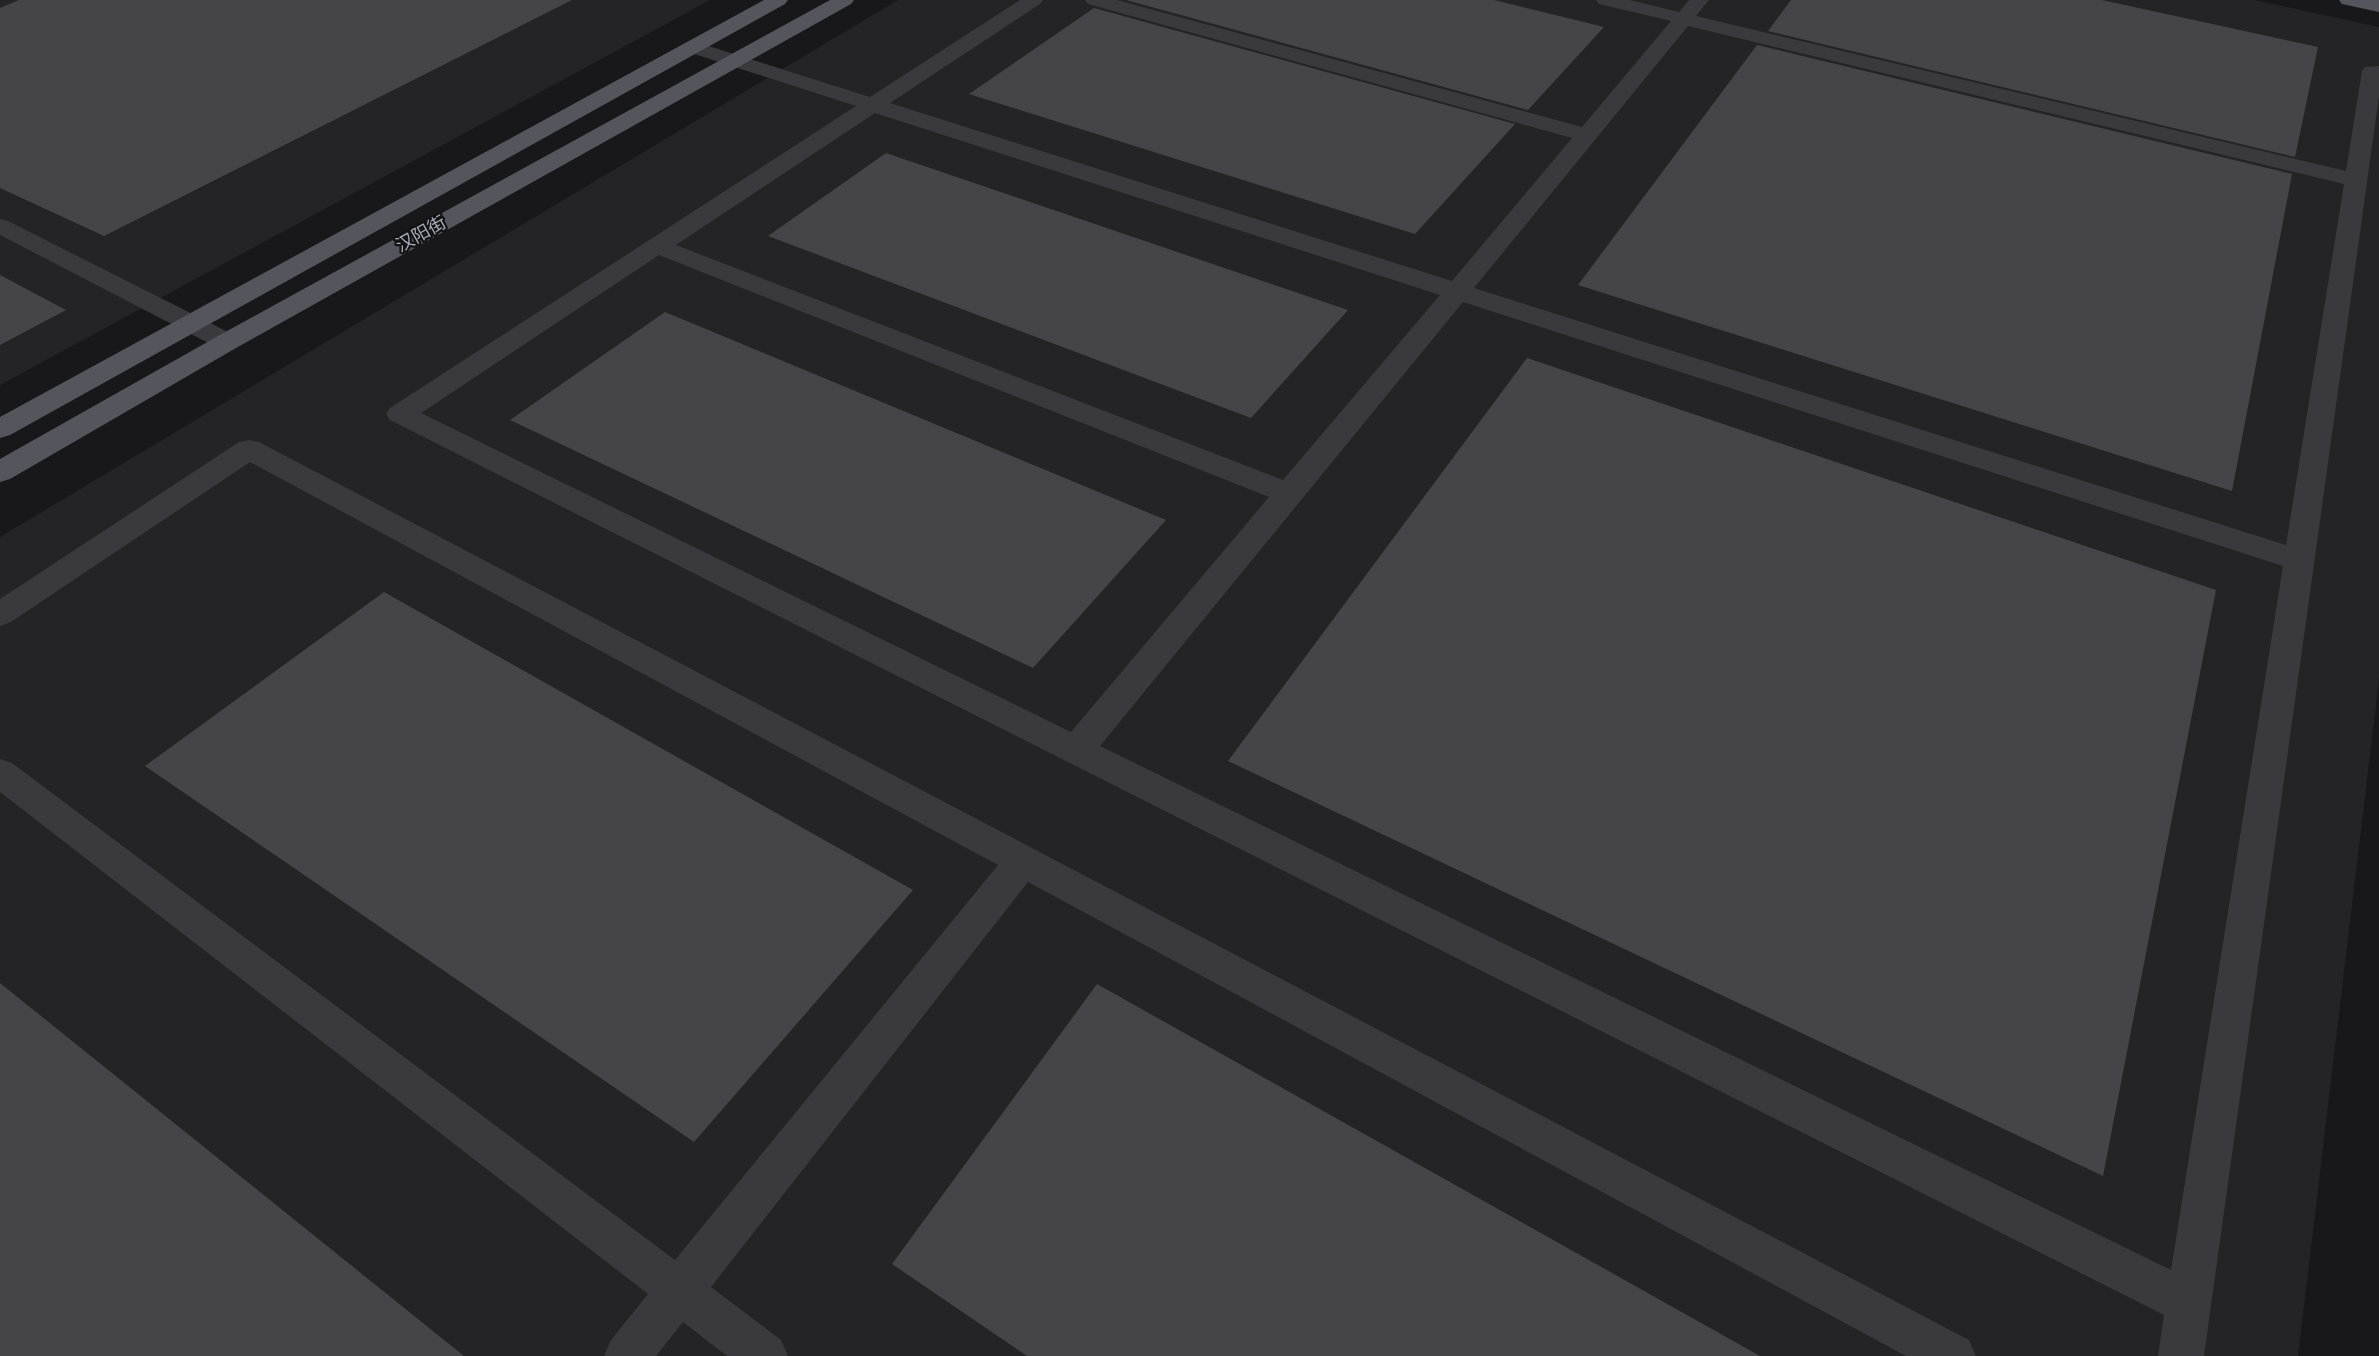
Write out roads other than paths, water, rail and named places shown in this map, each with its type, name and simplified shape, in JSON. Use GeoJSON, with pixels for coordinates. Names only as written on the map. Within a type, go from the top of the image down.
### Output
{"type":"FeatureCollection","features":[{"type":"Feature","properties":{"kind":"main road","name":"汉阳街"},"geometry":{"type":"LineString","coordinates":[[0,429],[778,0]]}},
{"type":"Feature","properties":{"kind":"main road","name":"汉阳街"},"geometry":{"type":"LineString","coordinates":[[0,472],[227,342],[844,0]]}},
{"type":"Feature","properties":{"kind":"main road"},"geometry":{"type":"LineString","coordinates":[[2349,0],[2379,6]]}},
{"type":"Feature","properties":{"kind":"lane"},"geometry":{"type":"LineString","coordinates":[[1033,0],[400,414],[2189,1303]]}},
{"type":"Feature","properties":{"kind":"lane"},"geometry":{"type":"LineString","coordinates":[[1095,0],[1587,135]]}},
{"type":"Feature","properties":{"kind":"lane"},"geometry":{"type":"LineString","coordinates":[[1606,0],[1691,9],[2355,180]]}},
{"type":"Feature","properties":{"kind":"lane"},"geometry":{"type":"LineString","coordinates":[[1076,750],[1691,9]]}},
{"type":"Feature","properties":{"kind":"lane"},"geometry":{"type":"LineString","coordinates":[[692,47],[2299,560]]}},
{"type":"Feature","properties":{"kind":"lane"},"geometry":{"type":"LineString","coordinates":[[2181,1356],[2372,71]]}},
{"type":"Feature","properties":{"kind":"lane"},"geometry":{"type":"LineString","coordinates":[[0,226],[227,342]]}},
{"type":"Feature","properties":{"kind":"lane"},"geometry":{"type":"LineString","coordinates":[[657,246],[1290,494]]}},
{"type":"Feature","properties":{"kind":"lane"},"geometry":{"type":"LineString","coordinates":[[0,614],[249,449],[1953,1356]]}},
{"type":"Feature","properties":{"kind":"lane"},"geometry":{"type":"LineString","coordinates":[[0,773],[765,1356]]}},
{"type":"Feature","properties":{"kind":"lane"},"geometry":{"type":"LineString","coordinates":[[627,1356],[1023,861]]}}]}
